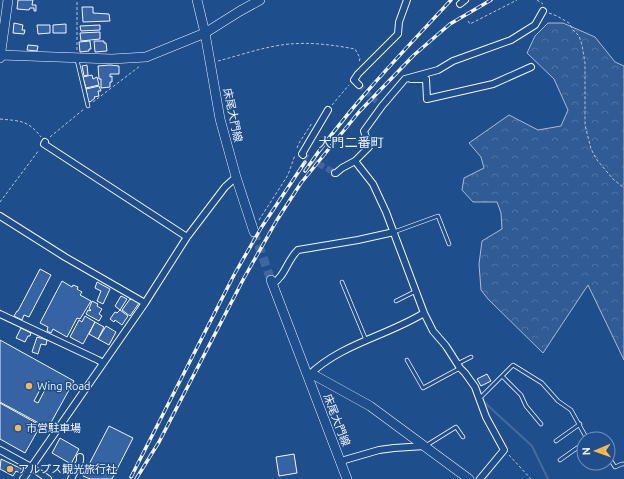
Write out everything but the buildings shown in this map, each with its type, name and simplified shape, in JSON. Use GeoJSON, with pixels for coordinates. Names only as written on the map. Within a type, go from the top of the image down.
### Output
{"type":"FeatureCollection","features":[{"type":"Feature","properties":{"kind":"main road"},"geometry":{"type":"LineString","coordinates":[[0,58],[8,0]]}},
{"type":"Feature","properties":{"kind":"main road","name":"床尾大門線"},"geometry":{"type":"LineString","coordinates":[[197,0],[211,63],[220,118],[236,177],[253,229]]}},
{"type":"Feature","properties":{"kind":"main road"},"geometry":{"type":"LineString","coordinates":[[0,55],[112,59],[146,57],[205,33],[260,0]]}},
{"type":"Feature","properties":{"kind":"main road","name":"床尾大門線"},"geometry":{"type":"LineString","coordinates":[[272,282],[347,479]]}},
{"type":"Feature","properties":{"kind":"main road"},"geometry":{"type":"LineString","coordinates":[[308,376],[314,375],[363,402],[426,446],[469,479]]}},
{"type":"Feature","properties":{"kind":"street"},"geometry":{"type":"LineString","coordinates":[[359,85],[354,80],[358,74],[398,34],[407,0]]}},
{"type":"Feature","properties":{"kind":"street"},"geometry":{"type":"LineString","coordinates":[[334,173],[355,161],[369,147],[364,131],[380,105],[405,79],[438,70],[453,61],[511,40],[535,25],[543,11]]}},
{"type":"Feature","properties":{"kind":"street"},"geometry":{"type":"LineString","coordinates":[[405,79],[426,79],[428,100],[493,84],[531,67]]}},
{"type":"Feature","properties":{"kind":"street"},"geometry":{"type":"LineString","coordinates":[[303,155],[302,154],[328,110]]}},
{"type":"Feature","properties":{"kind":"street"},"geometry":{"type":"LineString","coordinates":[[45,143],[187,237]]}},
{"type":"Feature","properties":{"kind":"street"},"geometry":{"type":"LineString","coordinates":[[355,161],[373,184],[386,212],[424,312],[433,331],[446,346],[458,366],[475,387],[478,399],[486,417],[504,450],[480,479]]}},
{"type":"Feature","properties":{"kind":"street"},"geometry":{"type":"LineString","coordinates":[[24,479],[145,303],[187,237],[225,187],[236,177]]}},
{"type":"Feature","properties":{"kind":"street"},"geometry":{"type":"LineString","coordinates":[[0,216],[65,257],[145,303]]}},
{"type":"Feature","properties":{"kind":"street"},"geometry":{"type":"LineString","coordinates":[[272,282],[279,280],[293,255],[298,250],[350,242],[394,232]]}},
{"type":"Feature","properties":{"kind":"street"},"geometry":{"type":"LineString","coordinates":[[308,376],[318,365],[353,346],[414,319],[424,312]]}},
{"type":"Feature","properties":{"kind":"street"},"geometry":{"type":"LineString","coordinates":[[0,314],[103,363]]}},
{"type":"Feature","properties":{"kind":"street"},"geometry":{"type":"LineString","coordinates":[[340,461],[379,450],[426,446]]}},
{"type":"Feature","properties":{"kind":"street"},"geometry":{"type":"LineString","coordinates":[[0,450],[31,467],[48,479]]}},
{"type":"Feature","properties":{"kind":"street"},"geometry":{"type":"LineString","coordinates":[[71,479],[80,457]]}},
{"type":"Feature","properties":{"kind":"lane"},"geometry":{"type":"LineString","coordinates":[[76,58],[88,106]]}},
{"type":"Feature","properties":{"kind":"lane"},"geometry":{"type":"LineString","coordinates":[[394,232],[438,216],[449,244]]}},
{"type":"Feature","properties":{"kind":"lane"},"geometry":{"type":"LineString","coordinates":[[342,282],[366,340]]}},
{"type":"Feature","properties":{"kind":"lane"},"geometry":{"type":"LineString","coordinates":[[396,301],[416,291]]}},
{"type":"Feature","properties":{"kind":"lane"},"geometry":{"type":"LineString","coordinates":[[407,360],[424,388],[471,357]]}},
{"type":"Feature","properties":{"kind":"lane"},"geometry":{"type":"LineString","coordinates":[[478,399],[513,365],[542,383],[558,401],[571,410],[584,431]]}},
{"type":"Feature","properties":{"kind":"lane"},"geometry":{"type":"LineString","coordinates":[[502,376],[521,395],[526,406],[542,424]]}},
{"type":"Feature","properties":{"kind":"lane"},"geometry":{"type":"LineString","coordinates":[[556,441],[580,424]]}},
{"type":"Feature","properties":{"kind":"lane"},"geometry":{"type":"LineString","coordinates":[[426,446],[456,427],[463,437]]}},
{"type":"Feature","properties":{"kind":"lane"},"geometry":{"type":"LineString","coordinates":[[560,460],[576,449]]}},
{"type":"Feature","properties":{"kind":"path"},"geometry":{"type":"LineString","coordinates":[[76,58],[77,0]]}},
{"type":"Feature","properties":{"kind":"path"},"geometry":{"type":"LineString","coordinates":[[468,20],[470,24],[517,0]]}},
{"type":"Feature","properties":{"kind":"path"},"geometry":{"type":"LineString","coordinates":[[537,0],[543,4],[543,11],[557,16],[569,23],[579,36],[585,63],[585,125],[591,150],[597,160],[613,179],[624,188]]}},
{"type":"Feature","properties":{"kind":"path"},"geometry":{"type":"LineString","coordinates":[[211,63],[267,48],[290,44],[317,44],[355,49],[360,58],[358,74]]}},
{"type":"Feature","properties":{"kind":"path"},"geometry":{"type":"LineString","coordinates":[[0,202],[29,162],[54,134],[128,76],[142,64],[146,57]]}},
{"type":"Feature","properties":{"kind":"path"},"geometry":{"type":"LineString","coordinates":[[328,110],[354,80]]}},
{"type":"Feature","properties":{"kind":"path"},"geometry":{"type":"LineString","coordinates":[[0,118],[27,123],[35,130],[45,143]]}},
{"type":"Feature","properties":{"kind":"path"},"geometry":{"type":"LineString","coordinates":[[253,229],[288,175],[299,143],[311,124],[317,119]]}},
{"type":"Feature","properties":{"kind":"path"},"geometry":{"type":"LineString","coordinates":[[504,450],[531,479]]}},
{"type":"Feature","properties":{"kind":"green space"},"geometry":{"type":"Polygon","coordinates":[[[548,23],[563,23],[595,37],[615,62],[624,66],[624,360],[588,285],[543,353],[488,299],[481,290],[479,264],[482,241],[502,229],[501,213],[497,202],[473,202],[462,190],[464,178],[484,168],[481,157],[469,143],[509,115],[538,130],[561,126],[568,110],[554,79],[527,53],[535,36],[548,23]]]}},
{"type":"Feature","properties":{"kind":"waterway"},"geometry":{"type":"LineString","coordinates":[[483,401],[532,446],[548,479]]}},
{"type":"Feature","properties":{"kind":"tunnel"},"geometry":{"type":"LineString","coordinates":[[359,85],[379,104]]}},
{"type":"Feature","properties":{"kind":"tunnel"},"geometry":{"type":"LineString","coordinates":[[303,155],[335,173]]}},
{"type":"Feature","properties":{"kind":"tunnel"},"geometry":{"type":"LineString","coordinates":[[254,232],[271,280]]}},
{"type":"Feature","properties":{"kind":"railway"},"geometry":{"type":"LineString","coordinates":[[305,171],[356,104],[451,0]]}},
{"type":"Feature","properties":{"kind":"railway"},"geometry":{"type":"LineString","coordinates":[[136,479],[159,442],[244,278],[277,220],[301,183],[359,112],[414,55],[450,24],[491,0]]}},
{"type":"Feature","properties":{"kind":"railway"},"geometry":{"type":"LineString","coordinates":[[131,477],[234,275],[261,228],[305,162]]}},
{"type":"Feature","properties":{"kind":"place","name":"Wing Road"},"geometry":{"type":"Point","coordinates":[29,386]}},
{"type":"Feature","properties":{"kind":"place","name":"市営駐車場"},"geometry":{"type":"Point","coordinates":[18,428]}},
{"type":"Feature","properties":{"kind":"place","name":"アルプス観光旅行社"},"geometry":{"type":"Point","coordinates":[10,469]}},
{"type":"Feature","properties":{"kind":"district","name":"大門二番町"},"geometry":{"type":"Point","coordinates":[351,142]}}]}
